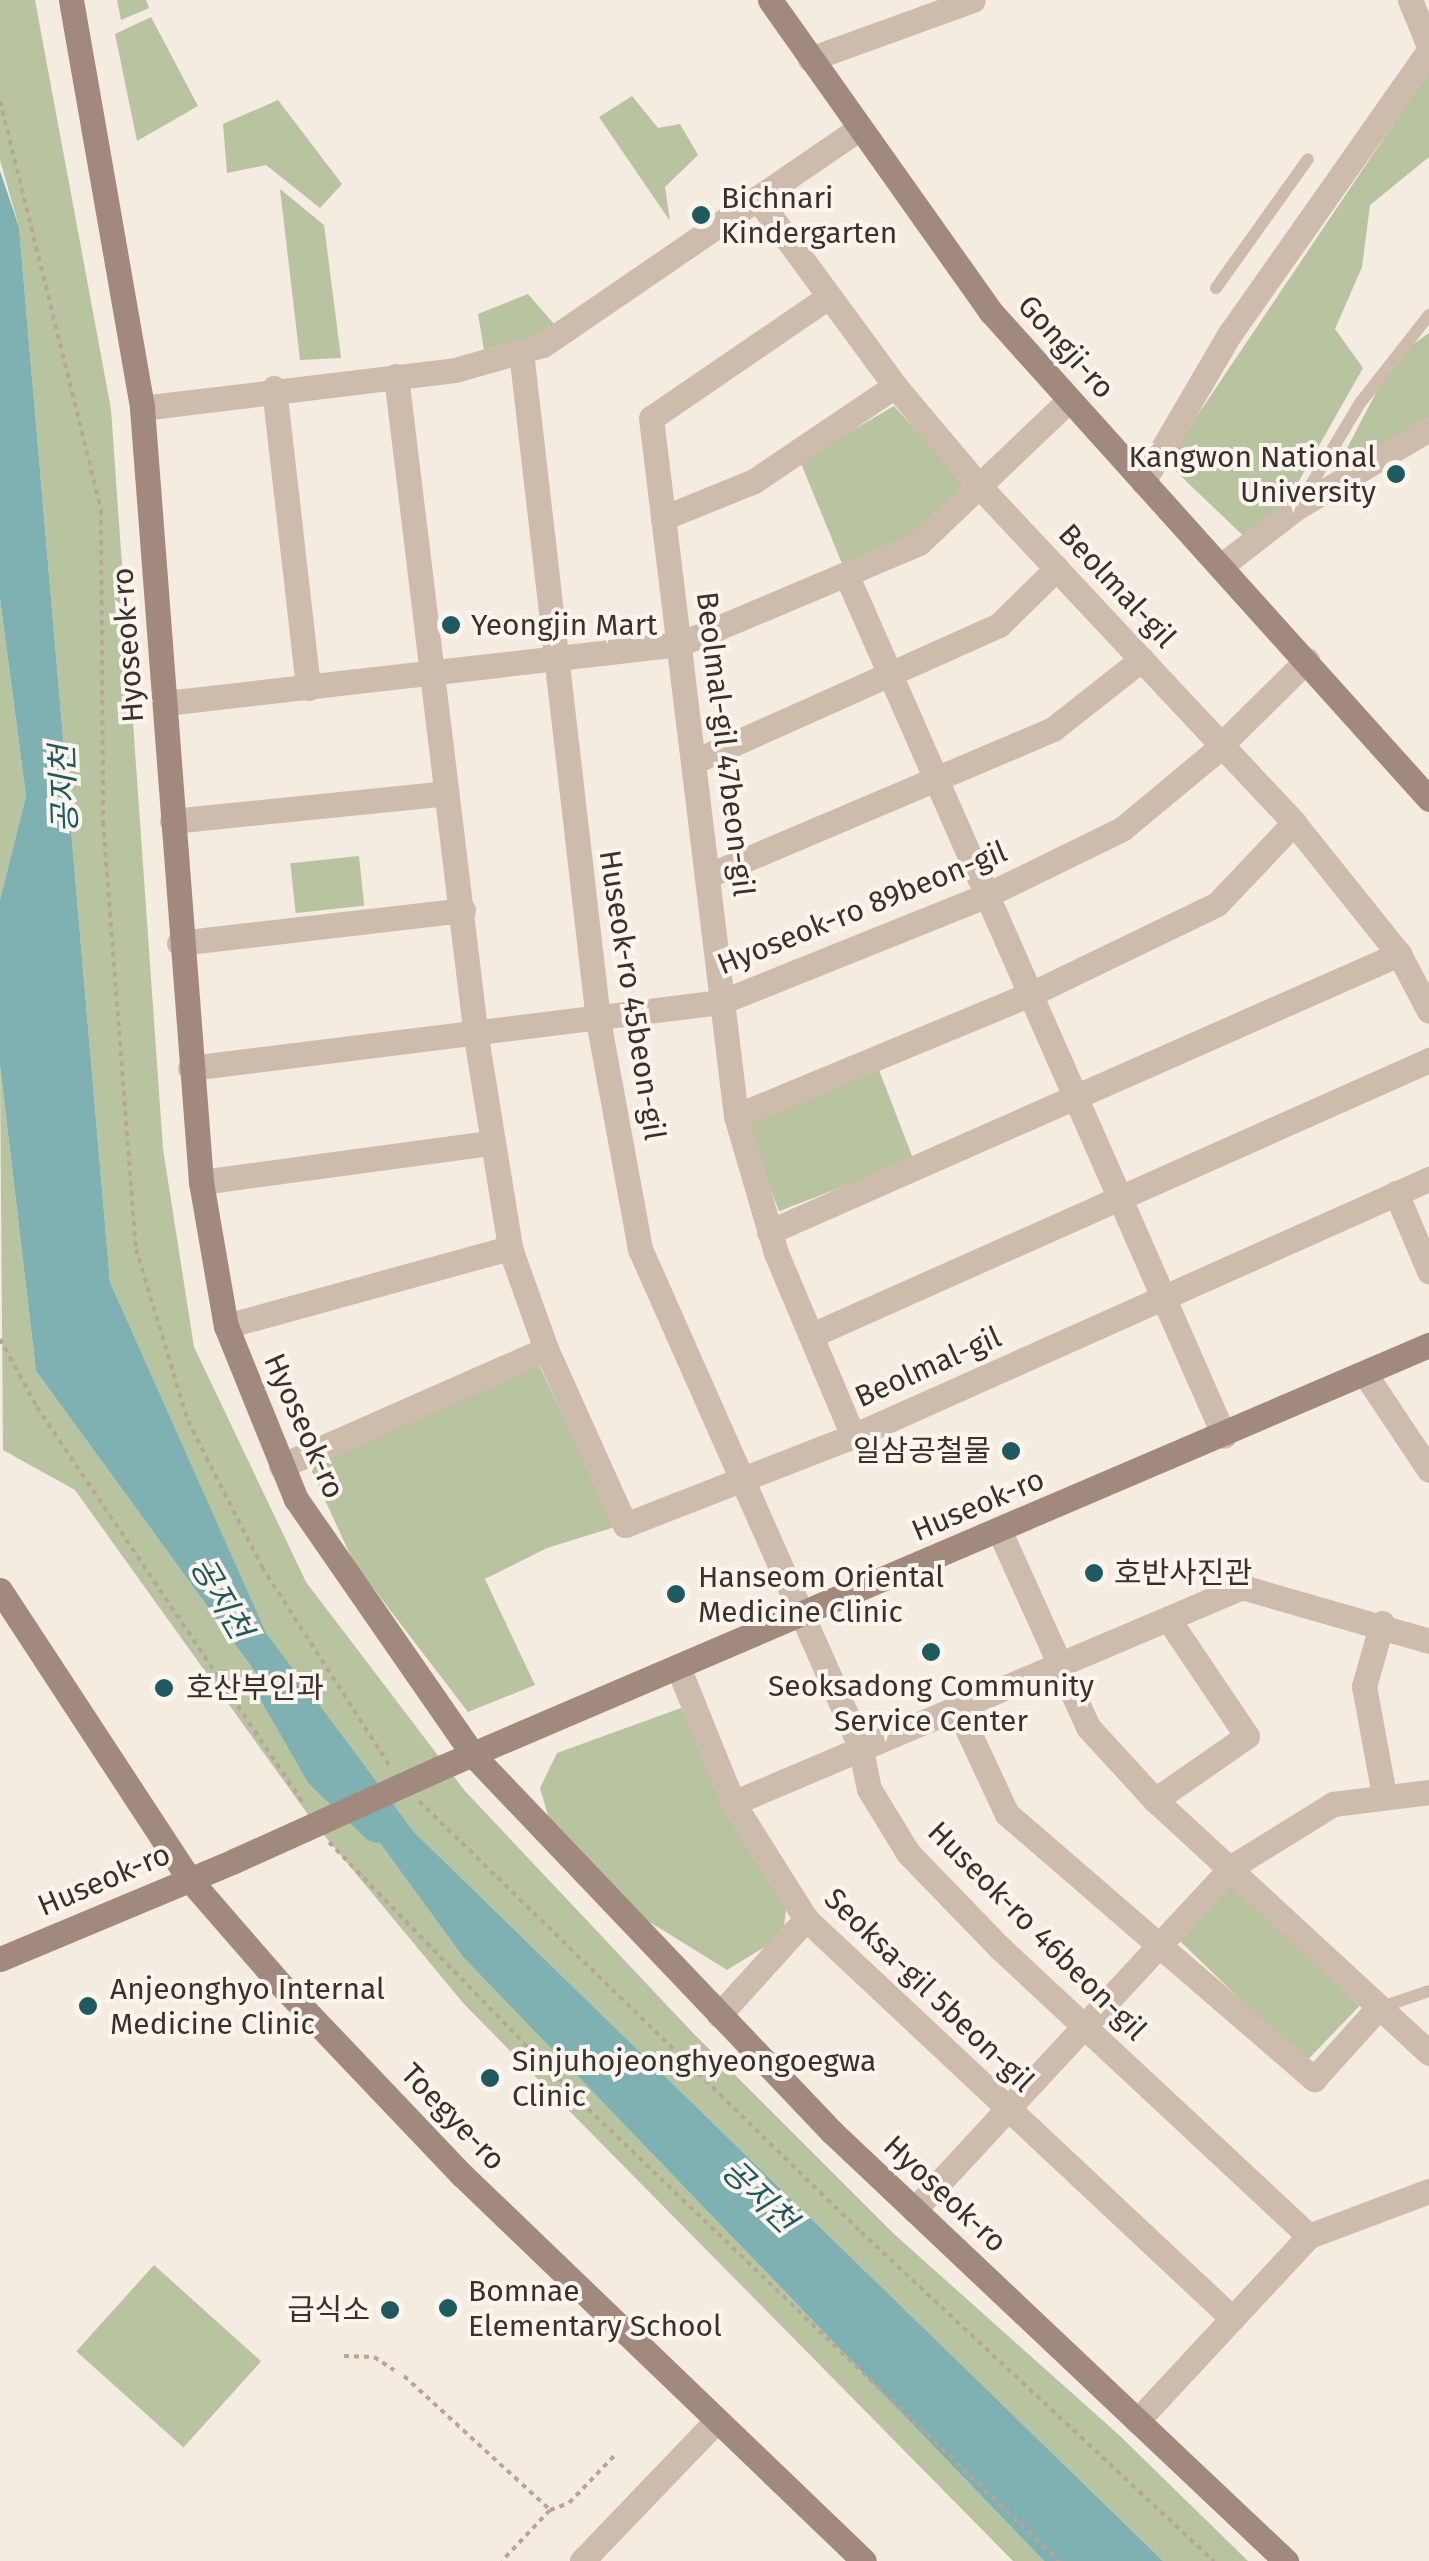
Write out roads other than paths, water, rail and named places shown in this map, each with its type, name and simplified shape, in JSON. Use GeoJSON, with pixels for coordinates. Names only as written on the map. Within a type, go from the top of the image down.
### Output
{"type":"FeatureCollection","features":[{"type":"Feature","properties":{"kind":"street","name":"Hyoseok-ro"},"geometry":{"type":"LineString","coordinates":[[71,0],[142,408],[166,703],[179,943],[202,1182],[226,1326],[296,1500],[474,1754],[719,2015],[914,2210],[1286,2561]]}},
{"type":"Feature","properties":{"kind":"street","name":"Gongji-ro"},"geometry":{"type":"LineString","coordinates":[[770,0],[991,312],[1429,799]]}},
{"type":"Feature","properties":{"kind":"street"},"geometry":{"type":"LineString","coordinates":[[810,59],[973,0]]}},
{"type":"Feature","properties":{"kind":"street"},"geometry":{"type":"LineString","coordinates":[[1143,482],[1229,335],[1429,48],[1410,0]]}},
{"type":"Feature","properties":{"kind":"street"},"geometry":{"type":"LineString","coordinates":[[142,408],[274,388],[455,370],[542,345],[760,202],[858,129]]}},
{"type":"Feature","properties":{"kind":"street","name":"Beolmal-gil"},"geometry":{"type":"LineString","coordinates":[[760,202],[895,386],[982,488],[1142,659],[1218,747],[1294,824],[1398,954],[1429,1010]]}},
{"type":"Feature","properties":{"kind":"street","name":"Beolmal-gil 47beon-gil"},"geometry":{"type":"LineString","coordinates":[[828,297],[650,418],[736,1116],[769,1232],[853,1436]]}},
{"type":"Feature","properties":{"kind":"street","name":"Huseok-ro 45beon-gil"},"geometry":{"type":"LineString","coordinates":[[521,352],[553,659],[598,1020],[640,1249],[738,1480],[803,1615]]}},
{"type":"Feature","properties":{"kind":"street","name":"Beolmal-gil"},"geometry":{"type":"LineString","coordinates":[[396,376],[476,1036],[510,1248],[546,1349],[625,1525],[853,1436],[1429,1179]]}},
{"type":"Feature","properties":{"kind":"street"},"geometry":{"type":"LineString","coordinates":[[664,518],[754,480],[895,386]]}},
{"type":"Feature","properties":{"kind":"street"},"geometry":{"type":"LineString","coordinates":[[274,388],[308,688]]}},
{"type":"Feature","properties":{"kind":"street"},"geometry":{"type":"LineString","coordinates":[[166,703],[680,644],[919,543],[982,488],[1070,400]]}},
{"type":"Feature","properties":{"kind":"street"},"geometry":{"type":"LineString","coordinates":[[1221,566],[1296,508],[1429,429]]}},
{"type":"Feature","properties":{"kind":"street"},"geometry":{"type":"LineString","coordinates":[[693,762],[999,626],[1057,568]]}},
{"type":"Feature","properties":{"kind":"street"},"geometry":{"type":"LineString","coordinates":[[846,574],[1224,1436]]}},
{"type":"Feature","properties":{"kind":"street"},"geometry":{"type":"LineString","coordinates":[[707,876],[936,784],[1052,729],[1142,659]]}},
{"type":"Feature","properties":{"kind":"street","name":"Hyoseok-ro 89beon-gil"},"geometry":{"type":"LineString","coordinates":[[190,1068],[476,1036],[721,1002],[986,896],[1122,829],[1218,747],[1307,660]]}},
{"type":"Feature","properties":{"kind":"street"},"geometry":{"type":"LineString","coordinates":[[172,821],[446,793]]}},
{"type":"Feature","properties":{"kind":"street"},"geometry":{"type":"LineString","coordinates":[[736,1116],[1033,993],[1217,904],[1294,824]]}},
{"type":"Feature","properties":{"kind":"street"},"geometry":{"type":"LineString","coordinates":[[179,943],[463,910]]}},
{"type":"Feature","properties":{"kind":"street"},"geometry":{"type":"LineString","coordinates":[[769,1232],[1076,1093],[1398,954]]}},
{"type":"Feature","properties":{"kind":"street"},"geometry":{"type":"LineString","coordinates":[[812,1334],[1429,1060]]}},
{"type":"Feature","properties":{"kind":"street"},"geometry":{"type":"LineString","coordinates":[[202,1182],[491,1143]]}},
{"type":"Feature","properties":{"kind":"street"},"geometry":{"type":"LineString","coordinates":[[1396,1193],[1429,1271]]}},
{"type":"Feature","properties":{"kind":"street"},"geometry":{"type":"LineString","coordinates":[[226,1326],[510,1248]]}},
{"type":"Feature","properties":{"kind":"street","name":"Huseok-ro"},"geometry":{"type":"LineString","coordinates":[[0,1958],[234,1861],[440,1768],[1000,1532],[1429,1345]]}},
{"type":"Feature","properties":{"kind":"street"},"geometry":{"type":"LineString","coordinates":[[282,1466],[546,1349]]}},
{"type":"Feature","properties":{"kind":"street"},"geometry":{"type":"LineString","coordinates":[[1365,1374],[1418,1432],[1429,1470]]}},
{"type":"Feature","properties":{"kind":"street"},"geometry":{"type":"LineString","coordinates":[[1000,1532],[1088,1727],[1155,1800],[1232,1866],[1376,2009],[1429,2053]]}},
{"type":"Feature","properties":{"kind":"street"},"geometry":{"type":"LineString","coordinates":[[733,1803],[1242,1587],[1382,1622],[1429,1640]]}},
{"type":"Feature","properties":{"kind":"street","name":"Toegye-ro"},"geometry":{"type":"LineString","coordinates":[[0,1590],[189,1879],[462,2175],[864,2561]]}},
{"type":"Feature","properties":{"kind":"street","name":"Huseok-ro 46beon-gil"},"geometry":{"type":"LineString","coordinates":[[803,1615],[860,1746],[869,1789],[908,1853],[1083,2027],[1309,2236]]}},
{"type":"Feature","properties":{"kind":"street"},"geometry":{"type":"LineString","coordinates":[[1155,1800],[1246,1736],[1168,1619]]}},
{"type":"Feature","properties":{"kind":"street"},"geometry":{"type":"LineString","coordinates":[[1382,1622],[1364,1686],[1384,1795]]}},
{"type":"Feature","properties":{"kind":"street","name":"Seoksa-gil 5beon-gil"},"geometry":{"type":"LineString","coordinates":[[678,1667],[733,1803],[806,1920],[1006,2111],[1232,2318]]}},
{"type":"Feature","properties":{"kind":"street"},"geometry":{"type":"LineString","coordinates":[[957,1707],[1007,1814],[1162,1942],[1314,2079],[1376,2009]]}},
{"type":"Feature","properties":{"kind":"street"},"geometry":{"type":"LineString","coordinates":[[914,2210],[1232,1866],[1333,1804],[1429,1792]]}},
{"type":"Feature","properties":{"kind":"street"},"geometry":{"type":"LineString","coordinates":[[719,2015],[806,1920]]}},
{"type":"Feature","properties":{"kind":"street"},"geometry":{"type":"LineString","coordinates":[[1137,2421],[1309,2236],[1429,2190]]}},
{"type":"Feature","properties":{"kind":"street"},"geometry":{"type":"LineString","coordinates":[[582,2561],[716,2420]]}},
{"type":"Feature","properties":{"kind":"lane"},"geometry":{"type":"LineString","coordinates":[[1216,288],[1308,159]]}},
{"type":"Feature","properties":{"kind":"lane"},"geometry":{"type":"LineString","coordinates":[[1296,508],[1360,403],[1429,315]]}},
{"type":"Feature","properties":{"kind":"lane"},"geometry":{"type":"LineString","coordinates":[[1376,2009],[1429,1991]]}},
{"type":"Feature","properties":{"kind":"water"},"geometry":{"type":"Polygon","coordinates":[[[0,171],[19,227],[110,1282],[266,1633],[414,1832],[1163,2561],[1044,2561],[463,1957],[36,1371],[0,1065],[0,900],[26,796],[0,599],[0,171]]]}},
{"type":"Feature","properties":{"kind":"waterway","name":"공지천"},"geometry":{"type":"LineString","coordinates":[[276,1692],[322,1772],[377,1825]]}},
{"type":"Feature","properties":{"kind":"place","name":"Bichnari Kindergarten"},"geometry":{"type":"Point","coordinates":[701,215]}},
{"type":"Feature","properties":{"kind":"place","name":"Kangwon National University"},"geometry":{"type":"Point","coordinates":[1396,474]}},
{"type":"Feature","properties":{"kind":"place","name":"Yeongjin Mart"},"geometry":{"type":"Point","coordinates":[451,625]}},
{"type":"Feature","properties":{"kind":"place","name":"일삼공철물"},"geometry":{"type":"Point","coordinates":[1011,1451]}},
{"type":"Feature","properties":{"kind":"place","name":"호반사진관"},"geometry":{"type":"Point","coordinates":[1094,1573]}},
{"type":"Feature","properties":{"kind":"place","name":"Hanseom Oriental Medicine Clinic"},"geometry":{"type":"Point","coordinates":[676,1594]}},
{"type":"Feature","properties":{"kind":"place","name":"Seoksadong Community Service Center"},"geometry":{"type":"Point","coordinates":[931,1652]}},
{"type":"Feature","properties":{"kind":"place","name":"호산부인과"},"geometry":{"type":"Point","coordinates":[164,1688]}},
{"type":"Feature","properties":{"kind":"place","name":"Anjeonghyo Internal Medicine Clinic"},"geometry":{"type":"Point","coordinates":[88,2006]}},
{"type":"Feature","properties":{"kind":"place","name":"Sinjuhojeonghyeongoegwa Clinic"},"geometry":{"type":"Point","coordinates":[490,2078]}},
{"type":"Feature","properties":{"kind":"place","name":"Bomnae Elementary School"},"geometry":{"type":"Point","coordinates":[448,2308]}},
{"type":"Feature","properties":{"kind":"place","name":"급식소"},"geometry":{"type":"Point","coordinates":[390,2310]}}]}
